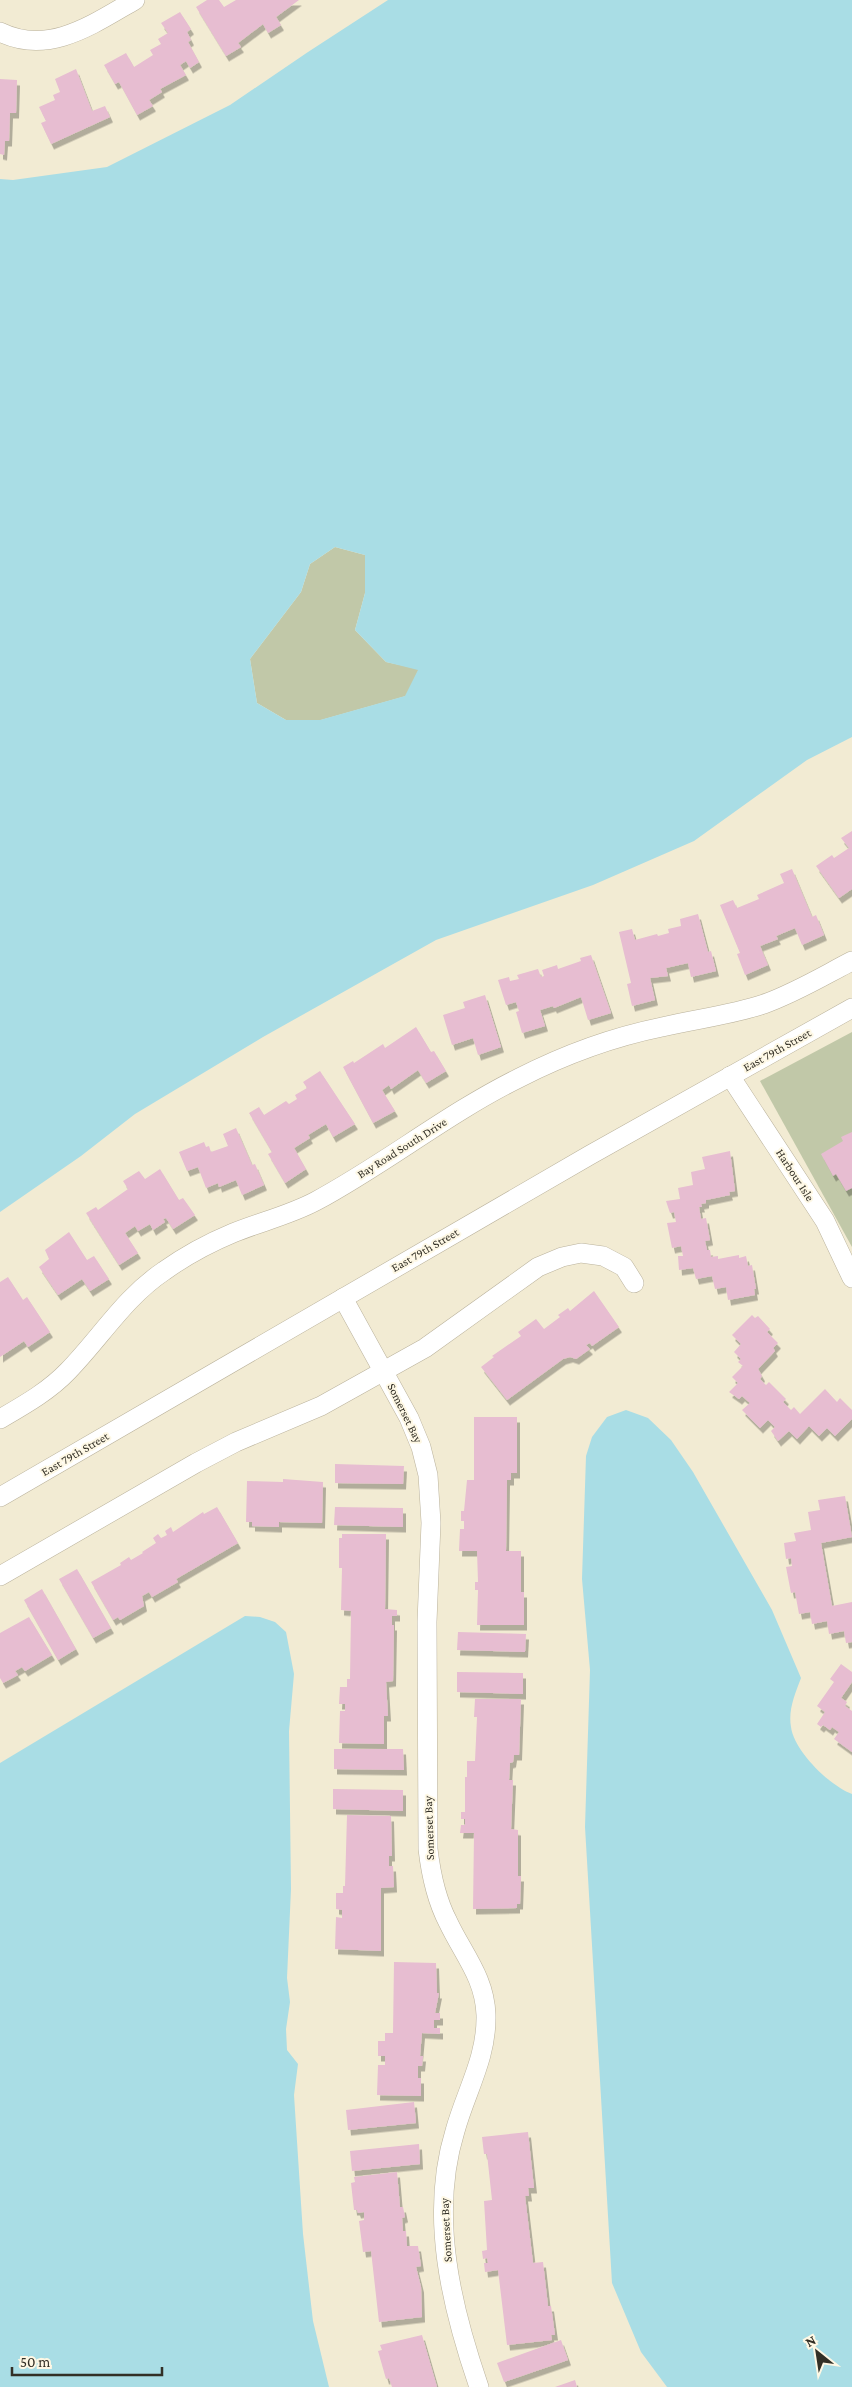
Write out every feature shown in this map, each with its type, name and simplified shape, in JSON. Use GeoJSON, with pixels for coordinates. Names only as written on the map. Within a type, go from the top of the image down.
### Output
{"type":"FeatureCollection","features":[{"type":"Feature","properties":{"kind":"street"},"geometry":{"type":"LineString","coordinates":[[0,32],[16,38],[35,41],[63,37],[81,31],[135,0]]}},
{"type":"Feature","properties":{"kind":"street","name":"Bay Road South Drive"},"geometry":{"type":"LineString","coordinates":[[0,1419],[31,1401],[67,1372],[115,1316],[142,1289],[164,1271],[204,1246],[314,1202],[485,1097],[518,1078],[570,1054],[660,1027],[734,1013],[761,1005],[812,983],[852,961]]}},
{"type":"Feature","properties":{"kind":"street","name":"East 79th Street"},"geometry":{"type":"LineString","coordinates":[[0,1497],[343,1298],[852,1008]]}},
{"type":"Feature","properties":{"kind":"street","name":"Harbour Isle"},"geometry":{"type":"LineString","coordinates":[[730,1076],[825,1221],[852,1278]]}},
{"type":"Feature","properties":{"kind":"street"},"geometry":{"type":"LineString","coordinates":[[0,1576],[196,1463],[236,1442],[321,1406],[425,1348],[538,1267],[562,1257],[581,1253],[603,1256],[624,1267],[634,1283]]}},
{"type":"Feature","properties":{"kind":"street","name":"Somerset Bay"},"geometry":{"type":"LineString","coordinates":[[343,1298],[384,1371],[417,1437],[428,1475],[431,1494],[427,1632],[428,1849],[432,1876],[447,1920],[476,1970],[485,2005],[483,2053],[454,2132],[444,2197],[444,2235],[448,2272],[461,2328],[479,2387]]}},
{"type":"Feature","properties":{"kind":"green space"},"geometry":{"type":"Polygon","coordinates":[[[335,547],[365,555],[365,593],[355,630],[386,662],[419,669],[406,696],[321,720],[286,720],[257,703],[250,659],[301,592],[310,564],[335,547]]]}},
{"type":"Feature","properties":{"kind":"green space"},"geometry":{"type":"Polygon","coordinates":[[[852,1032],[852,1247],[760,1081],[852,1032]]]}},
{"type":"Feature","properties":{"kind":"water"},"geometry":{"type":"Polygon","coordinates":[[[388,0],[852,0],[852,737],[807,760],[694,841],[593,885],[436,940],[263,1037],[135,1114],[81,1156],[0,1212],[0,179],[13,180],[107,167],[230,105],[388,0]],[[335,547],[310,564],[301,592],[250,659],[257,703],[286,720],[320,720],[405,696],[418,670],[386,662],[355,630],[365,593],[365,555],[335,547]]]}},
{"type":"Feature","properties":{"kind":"water"},"geometry":{"type":"Polygon","coordinates":[[[626,1410],[648,1418],[671,1440],[693,1472],[772,1610],[801,1678],[790,1714],[794,1736],[806,1757],[824,1776],[843,1790],[852,1794],[852,2387],[667,2387],[641,2352],[612,2283],[585,1827],[590,1670],[582,1579],[586,1456],[592,1437],[607,1417],[626,1410]]]}},
{"type":"Feature","properties":{"kind":"water"},"geometry":{"type":"Polygon","coordinates":[[[245,1616],[260,1617],[275,1622],[286,1632],[294,1674],[289,1731],[291,1889],[287,1978],[290,2002],[286,2029],[287,2050],[298,2064],[294,2095],[303,2234],[313,2321],[329,2387],[0,2387],[0,1763],[245,1616]]]}},
{"type":"Feature","properties":{"kind":"building"},"geometry":{"type":"Polygon","coordinates":[[[207,0],[219,0],[224,7],[236,0],[299,0],[276,17],[281,25],[268,33],[263,24],[238,43],[241,47],[226,56],[196,7],[207,0]]]}},
{"type":"Feature","properties":{"kind":"building"},"geometry":{"type":"Polygon","coordinates":[[[180,12],[191,29],[187,32],[191,40],[188,42],[199,62],[190,68],[186,61],[180,65],[186,75],[160,89],[162,92],[149,100],[153,106],[137,115],[119,82],[115,84],[104,65],[126,53],[134,67],[153,55],[150,50],[161,44],[158,39],[168,33],[161,23],[180,12]]]}},
{"type":"Feature","properties":{"kind":"building"},"geometry":{"type":"Polygon","coordinates":[[[76,69],[92,111],[105,106],[110,117],[51,144],[41,123],[46,121],[39,107],[55,100],[53,95],[60,92],[55,79],[76,69]]]}},
{"type":"Feature","properties":{"kind":"building"},"geometry":{"type":"Polygon","coordinates":[[[0,79],[17,80],[16,113],[10,113],[9,141],[5,141],[4,155],[0,154],[0,79]]]}},
{"type":"Feature","properties":{"kind":"building"},"geometry":{"type":"Polygon","coordinates":[[[852,831],[852,889],[839,898],[816,866],[832,855],[834,858],[849,848],[841,838],[852,831]]]}},
{"type":"Feature","properties":{"kind":"building"},"geometry":{"type":"Polygon","coordinates":[[[792,869],[812,917],[816,915],[824,935],[802,945],[795,928],[776,936],[778,939],[760,946],[768,965],[745,975],[737,954],[740,953],[720,905],[733,900],[737,908],[759,899],[757,895],[784,883],[780,874],[792,869]]]}},
{"type":"Feature","properties":{"kind":"building"},"geometry":{"type":"Polygon","coordinates":[[[698,914],[708,952],[711,951],[716,971],[691,977],[688,963],[666,968],[668,976],[650,978],[655,1000],[632,1006],[627,984],[631,983],[619,932],[632,929],[635,940],[657,934],[658,936],[669,933],[668,929],[681,926],[680,919],[698,914]]]}},
{"type":"Feature","properties":{"kind":"building"},"geometry":{"type":"Polygon","coordinates":[[[591,955],[611,1013],[588,1020],[581,997],[554,1008],[553,1006],[540,1010],[545,1026],[522,1033],[516,1012],[519,1011],[516,1002],[506,1005],[498,980],[509,977],[510,981],[519,979],[517,975],[538,969],[541,977],[544,976],[542,970],[557,965],[558,969],[581,961],[580,958],[591,955]]]}},
{"type":"Feature","properties":{"kind":"building"},"geometry":{"type":"Polygon","coordinates":[[[485,995],[501,1047],[478,1055],[473,1038],[452,1045],[443,1015],[465,1008],[463,1002],[485,995]]]}},
{"type":"Feature","properties":{"kind":"building"},"geometry":{"type":"Polygon","coordinates":[[[416,1027],[431,1052],[434,1051],[446,1071],[426,1083],[418,1070],[391,1089],[389,1085],[382,1090],[395,1111],[373,1123],[343,1067],[353,1061],[354,1063],[383,1044],[385,1048],[416,1027]]]}},
{"type":"Feature","properties":{"kind":"building"},"geometry":{"type":"Polygon","coordinates":[[[320,1071],[355,1124],[333,1137],[326,1124],[308,1135],[310,1138],[294,1148],[306,1169],[285,1183],[268,1154],[272,1152],[249,1113],[259,1107],[264,1115],[286,1101],[289,1104],[297,1099],[295,1095],[307,1088],[303,1082],[320,1071]]]}},
{"type":"Feature","properties":{"kind":"building"},"geometry":{"type":"Polygon","coordinates":[[[236,1128],[252,1165],[255,1164],[264,1185],[242,1195],[236,1180],[219,1187],[218,1183],[206,1188],[198,1167],[187,1171],[179,1152],[204,1142],[206,1147],[209,1146],[211,1152],[228,1146],[223,1134],[236,1128]]]}},
{"type":"Feature","properties":{"kind":"building"},"geometry":{"type":"Polygon","coordinates":[[[852,1132],[852,1188],[846,1191],[836,1174],[833,1176],[821,1154],[843,1141],[841,1137],[852,1132]]]}},
{"type":"Feature","properties":{"kind":"building"},"geometry":{"type":"Polygon","coordinates":[[[730,1151],[735,1191],[729,1192],[730,1195],[706,1200],[706,1203],[701,1204],[702,1207],[699,1207],[701,1219],[706,1218],[710,1240],[705,1241],[707,1250],[710,1250],[711,1257],[718,1256],[718,1259],[739,1255],[739,1258],[746,1256],[748,1266],[752,1265],[756,1289],[754,1289],[755,1295],[728,1300],[726,1287],[715,1289],[712,1276],[696,1279],[693,1268],[679,1270],[678,1256],[683,1256],[681,1246],[672,1248],[667,1223],[676,1222],[674,1212],[670,1213],[666,1201],[680,1199],[678,1188],[693,1185],[691,1172],[705,1169],[702,1157],[730,1151]]]}},
{"type":"Feature","properties":{"kind":"building"},"geometry":{"type":"Polygon","coordinates":[[[160,1169],[179,1200],[183,1198],[195,1215],[173,1229],[166,1218],[163,1219],[165,1222],[153,1230],[150,1224],[138,1231],[135,1226],[125,1233],[138,1253],[119,1265],[86,1213],[96,1207],[98,1210],[128,1189],[123,1181],[139,1171],[145,1179],[160,1169]]]}},
{"type":"Feature","properties":{"kind":"building"},"geometry":{"type":"Polygon","coordinates":[[[69,1232],[87,1260],[94,1256],[109,1279],[90,1291],[82,1279],[58,1295],[39,1267],[49,1259],[45,1250],[69,1232]]]}},
{"type":"Feature","properties":{"kind":"building"},"geometry":{"type":"Polygon","coordinates":[[[8,1277],[23,1300],[27,1297],[50,1332],[28,1347],[24,1341],[0,1357],[0,1282],[8,1277]]]}},
{"type":"Feature","properties":{"kind":"building"},"geometry":{"type":"Polygon","coordinates":[[[594,1291],[619,1327],[592,1346],[590,1343],[586,1345],[590,1349],[576,1359],[570,1357],[563,1359],[507,1400],[481,1367],[494,1357],[492,1356],[521,1336],[518,1332],[536,1319],[544,1329],[560,1317],[558,1315],[568,1308],[570,1311],[594,1291]]]}},
{"type":"Feature","properties":{"kind":"building"},"geometry":{"type":"Polygon","coordinates":[[[752,1315],[755,1318],[758,1316],[770,1329],[767,1332],[778,1343],[773,1348],[775,1351],[758,1369],[762,1376],[760,1379],[766,1385],[769,1382],[786,1399],[783,1402],[791,1410],[794,1407],[800,1414],[825,1389],[837,1402],[840,1398],[852,1410],[852,1419],[835,1436],[827,1428],[819,1436],[809,1426],[797,1439],[789,1431],[778,1441],[771,1431],[775,1427],[768,1420],[760,1428],[742,1410],[750,1403],[742,1396],[739,1399],[729,1392],[738,1383],[732,1377],[743,1366],[738,1362],[741,1359],[734,1352],[741,1344],[732,1335],[752,1315]]]}},
{"type":"Feature","properties":{"kind":"building"},"geometry":{"type":"Polygon","coordinates":[[[474,1417],[517,1417],[517,1473],[511,1473],[511,1480],[507,1480],[506,1551],[521,1551],[521,1592],[524,1592],[524,1625],[477,1625],[478,1590],[475,1590],[475,1582],[478,1582],[477,1551],[459,1551],[460,1529],[464,1529],[464,1521],[461,1521],[461,1511],[464,1511],[467,1480],[474,1480],[474,1417]]]}},
{"type":"Feature","properties":{"kind":"building"},"geometry":{"type":"Polygon","coordinates":[[[335,1464],[404,1466],[403,1484],[335,1483],[335,1464]]]}},
{"type":"Feature","properties":{"kind":"building"},"geometry":{"type":"Polygon","coordinates":[[[283,1479],[323,1482],[322,1523],[279,1522],[279,1527],[252,1526],[252,1522],[246,1522],[247,1481],[283,1482],[283,1479]]]}},
{"type":"Feature","properties":{"kind":"building"},"geometry":{"type":"Polygon","coordinates":[[[845,1496],[852,1537],[821,1543],[832,1606],[852,1602],[852,1642],[846,1643],[844,1631],[829,1634],[827,1621],[812,1624],[810,1612],[799,1614],[795,1592],[791,1593],[786,1567],[792,1566],[791,1558],[786,1559],[784,1543],[796,1541],[794,1533],[811,1530],[808,1512],[820,1510],[818,1500],[845,1496]]]}},
{"type":"Feature","properties":{"kind":"building"},"geometry":{"type":"Polygon","coordinates":[[[217,1507],[238,1543],[176,1579],[178,1582],[152,1597],[149,1592],[142,1596],[144,1606],[120,1620],[118,1617],[113,1620],[91,1582],[121,1565],[120,1563],[129,1557],[131,1560],[143,1553],[156,1543],[153,1538],[158,1534],[161,1538],[167,1535],[165,1531],[171,1527],[173,1532],[203,1512],[204,1514],[217,1507]]]}},
{"type":"Feature","properties":{"kind":"building"},"geometry":{"type":"Polygon","coordinates":[[[335,1507],[403,1508],[403,1527],[334,1525],[335,1507]]]}},
{"type":"Feature","properties":{"kind":"building"},"geometry":{"type":"Polygon","coordinates":[[[342,1534],[386,1534],[385,1609],[397,1610],[397,1616],[392,1616],[392,1625],[394,1625],[393,1681],[386,1682],[388,1716],[384,1716],[384,1744],[339,1743],[340,1711],[345,1711],[345,1704],[339,1704],[340,1687],[347,1687],[347,1679],[350,1679],[351,1611],[341,1610],[342,1568],[339,1568],[339,1538],[342,1538],[342,1534]]]}},
{"type":"Feature","properties":{"kind":"building"},"geometry":{"type":"Polygon","coordinates":[[[77,1569],[111,1628],[93,1638],[59,1579],[77,1569]]]}},
{"type":"Feature","properties":{"kind":"building"},"geometry":{"type":"Polygon","coordinates":[[[42,1589],[76,1649],[58,1660],[24,1600],[42,1589]]]}},
{"type":"Feature","properties":{"kind":"building"},"geometry":{"type":"Polygon","coordinates":[[[29,1617],[52,1655],[25,1671],[22,1667],[15,1671],[18,1675],[3,1683],[0,1678],[0,1633],[29,1617]]]}},
{"type":"Feature","properties":{"kind":"building"},"geometry":{"type":"Polygon","coordinates":[[[458,1632],[526,1634],[525,1652],[457,1650],[458,1632]]]}},
{"type":"Feature","properties":{"kind":"building"},"geometry":{"type":"Polygon","coordinates":[[[841,1664],[852,1672],[852,1682],[841,1698],[847,1702],[845,1706],[852,1711],[852,1752],[834,1739],[839,1732],[832,1727],[830,1730],[823,1725],[821,1727],[817,1724],[825,1712],[817,1706],[834,1682],[830,1679],[841,1664]]]}},
{"type":"Feature","properties":{"kind":"building"},"geometry":{"type":"Polygon","coordinates":[[[457,1672],[523,1673],[523,1694],[457,1692],[457,1672]]]}},
{"type":"Feature","properties":{"kind":"building"},"geometry":{"type":"Polygon","coordinates":[[[475,1699],[521,1699],[519,1755],[514,1755],[513,1762],[510,1763],[509,1780],[513,1780],[511,1829],[518,1830],[518,1876],[521,1876],[520,1904],[517,1904],[517,1908],[473,1909],[474,1833],[460,1833],[461,1825],[465,1825],[465,1819],[461,1819],[461,1812],[465,1812],[467,1761],[475,1761],[477,1717],[474,1717],[475,1699]]]}},
{"type":"Feature","properties":{"kind":"building"},"geometry":{"type":"Polygon","coordinates":[[[334,1749],[403,1749],[404,1770],[334,1769],[334,1749]]]}},
{"type":"Feature","properties":{"kind":"building"},"geometry":{"type":"Polygon","coordinates":[[[333,1789],[403,1790],[403,1811],[333,1809],[333,1789]]]}},
{"type":"Feature","properties":{"kind":"building"},"geometry":{"type":"Polygon","coordinates":[[[347,1815],[391,1816],[392,1856],[389,1856],[389,1866],[393,1866],[394,1887],[381,1888],[381,1951],[335,1949],[336,1917],[342,1918],[342,1910],[336,1909],[336,1893],[343,1893],[343,1886],[345,1886],[347,1815]]]}},
{"type":"Feature","properties":{"kind":"building"},"geometry":{"type":"Polygon","coordinates":[[[394,1962],[436,1963],[437,1993],[439,1993],[435,2013],[440,2013],[440,2020],[434,2020],[434,2028],[440,2028],[440,2034],[422,2033],[420,2056],[423,2056],[422,2066],[418,2066],[418,2078],[421,2078],[421,2096],[377,2095],[378,2065],[385,2065],[385,2056],[378,2056],[378,2041],[385,2041],[385,2033],[393,2033],[394,1962]]]}},
{"type":"Feature","properties":{"kind":"building"},"geometry":{"type":"Polygon","coordinates":[[[414,2102],[416,2123],[348,2130],[346,2110],[414,2102]]]}},
{"type":"Feature","properties":{"kind":"building"},"geometry":{"type":"Polygon","coordinates":[[[528,2132],[534,2188],[528,2188],[529,2196],[525,2196],[533,2263],[543,2262],[548,2306],[551,2306],[555,2335],[551,2335],[552,2340],[507,2345],[498,2270],[485,2272],[484,2263],[488,2263],[487,2258],[483,2259],[482,2251],[487,2250],[484,2201],[492,2200],[487,2154],[484,2154],[482,2137],[528,2132]]]}},
{"type":"Feature","properties":{"kind":"building"},"geometry":{"type":"Polygon","coordinates":[[[419,2144],[420,2164],[352,2171],[350,2151],[419,2144]]]}},
{"type":"Feature","properties":{"kind":"building"},"geometry":{"type":"Polygon","coordinates":[[[397,2172],[400,2207],[403,2207],[405,2217],[402,2218],[403,2231],[406,2231],[407,2246],[418,2246],[421,2266],[416,2267],[421,2287],[422,2317],[379,2322],[371,2251],[363,2252],[359,2221],[364,2220],[364,2212],[358,2213],[357,2210],[354,2210],[351,2183],[355,2182],[354,2177],[397,2172]]]}},
{"type":"Feature","properties":{"kind":"building"},"geometry":{"type":"Polygon","coordinates":[[[422,2335],[437,2387],[392,2387],[389,2378],[386,2379],[378,2351],[382,2350],[380,2345],[422,2335]]]}},
{"type":"Feature","properties":{"kind":"building"},"geometry":{"type":"Polygon","coordinates":[[[561,2340],[568,2360],[504,2382],[497,2363],[561,2340]]]}},
{"type":"Feature","properties":{"kind":"building"},"geometry":{"type":"Polygon","coordinates":[[[575,2380],[577,2387],[555,2387],[575,2380]]]}}]}
